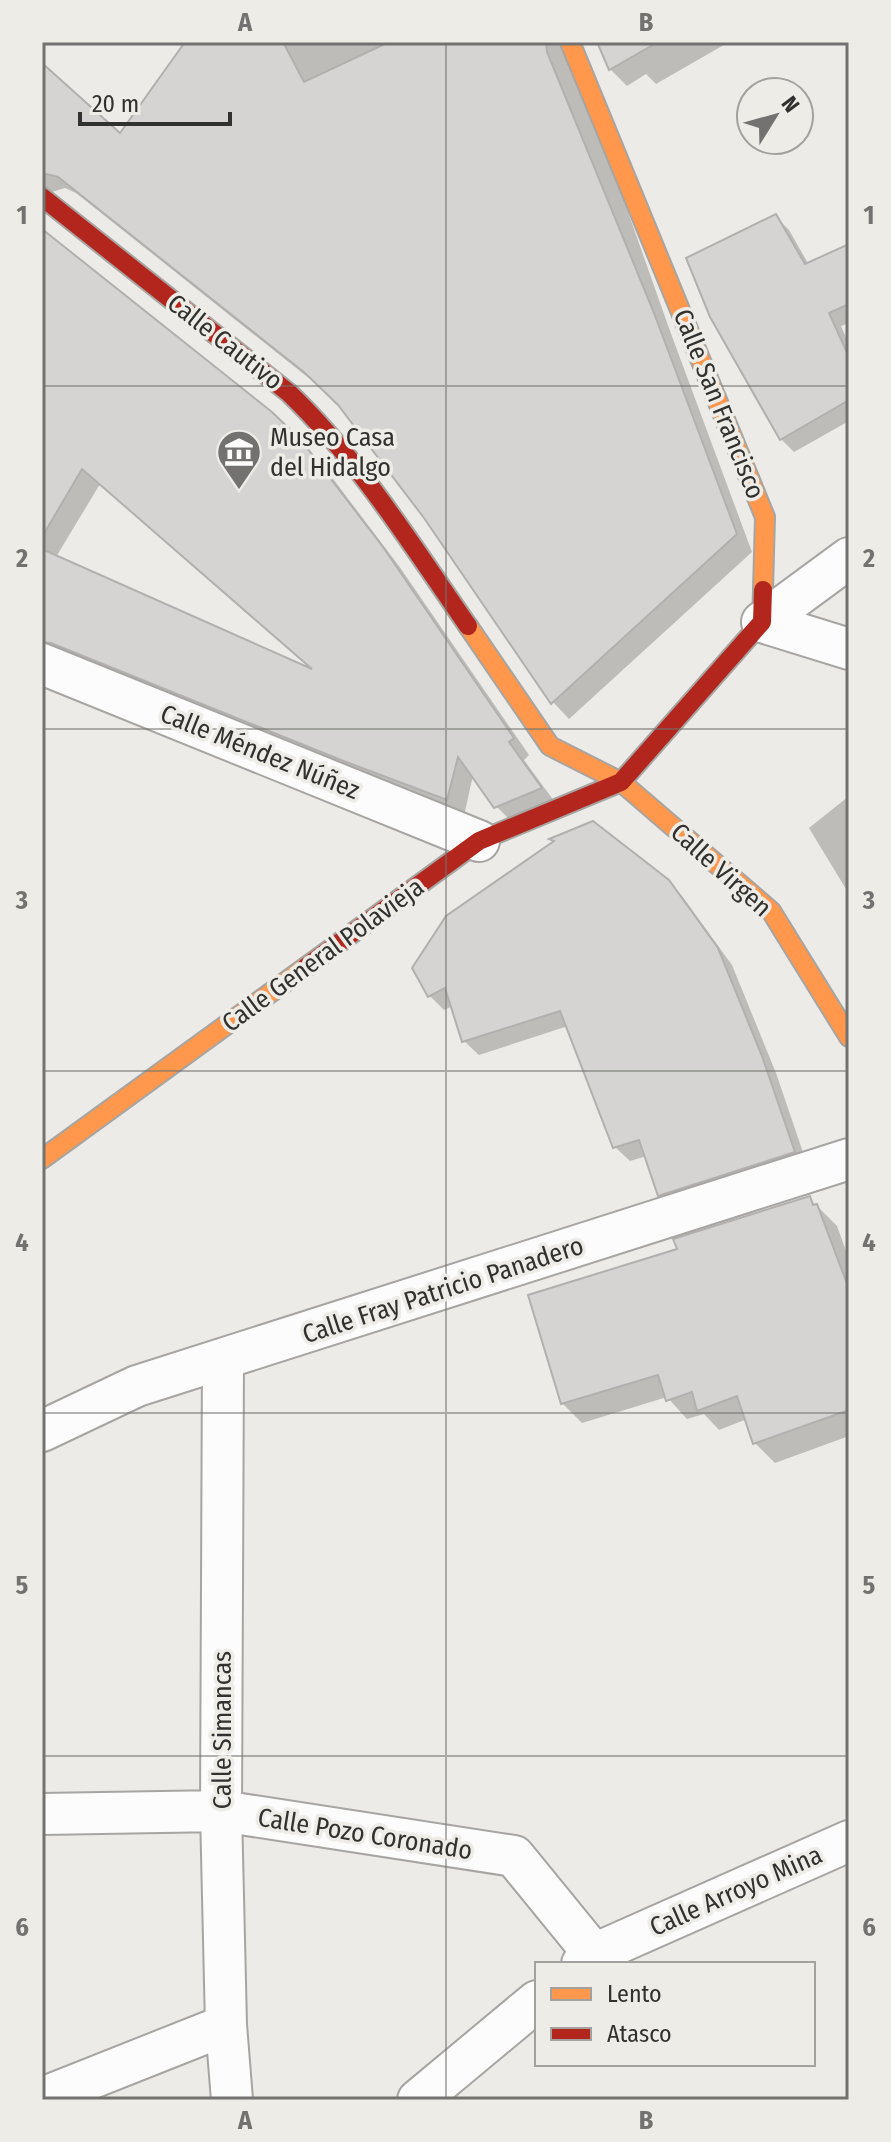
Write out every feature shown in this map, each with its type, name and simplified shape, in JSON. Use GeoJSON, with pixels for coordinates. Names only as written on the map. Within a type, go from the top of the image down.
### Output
{"type":"FeatureCollection","features":[{"type":"Feature","properties":{"kind":"street","name":"Calle San Francisco"},"geometry":{"type":"LineString","coordinates":[[570,42],[765,517],[762,622]]}},
{"type":"Feature","properties":{"kind":"street","name":"Calle Cautivo"},"geometry":{"type":"LineString","coordinates":[[42,197],[289,393],[320,423],[403,532],[550,746]]}},
{"type":"Feature","properties":{"kind":"street"},"geometry":{"type":"LineString","coordinates":[[621,782],[762,622],[849,558]]}},
{"type":"Feature","properties":{"kind":"street"},"geometry":{"type":"LineString","coordinates":[[762,622],[849,649]]}},
{"type":"Feature","properties":{"kind":"street","name":"Calle Méndez Núñez"},"geometry":{"type":"LineString","coordinates":[[42,664],[479,841]]}},
{"type":"Feature","properties":{"kind":"street","name":"Calle Virgen"},"geometry":{"type":"LineString","coordinates":[[550,746],[621,782],[771,911],[849,1037]]}},
{"type":"Feature","properties":{"kind":"street","name":"Calle General Polavieja"},"geometry":{"type":"LineString","coordinates":[[42,1159],[479,841],[621,782]]}},
{"type":"Feature","properties":{"kind":"street","name":"Calle Fray Patricio Panadero"},"geometry":{"type":"LineString","coordinates":[[42,1431],[137,1386],[849,1159]]}},
{"type":"Feature","properties":{"kind":"street","name":"Calle Simancas"},"geometry":{"type":"LineString","coordinates":[[223,1360],[221,1811],[226,2025],[232,2100]]}},
{"type":"Feature","properties":{"kind":"street","name":"Calle Pozo Coronado"},"geometry":{"type":"LineString","coordinates":[[42,1814],[221,1811],[514,1856],[588,1959]]}},
{"type":"Feature","properties":{"kind":"street","name":"Calle Arroyo Mina"},"geometry":{"type":"LineString","coordinates":[[588,1959],[849,1841]]}},
{"type":"Feature","properties":{"kind":"street"},"geometry":{"type":"LineString","coordinates":[[418,2100],[535,2003]]}},
{"type":"Feature","properties":{"kind":"street"},"geometry":{"type":"LineString","coordinates":[[42,2098],[226,2025]]}},
{"type":"Feature","properties":{"kind":"building"},"geometry":{"type":"Polygon","coordinates":[[[185,42],[283,42],[304,82],[389,42],[546,42],[547,52],[654,313],[737,534],[551,704],[424,518],[338,405],[305,373],[58,177],[42,173],[42,63],[120,133],[185,42]]]}},
{"type":"Feature","properties":{"kind":"building"},"geometry":{"type":"Polygon","coordinates":[[[597,42],[658,42],[609,70],[597,42]]]}},
{"type":"Feature","properties":{"kind":"building"},"geometry":{"type":"Polygon","coordinates":[[[776,214],[805,264],[849,244],[849,304],[829,313],[849,357],[849,400],[780,440],[710,317],[686,258],[776,214]]]}},
{"type":"Feature","properties":{"kind":"building"},"geometry":{"type":"Polygon","coordinates":[[[42,229],[272,412],[301,440],[383,547],[514,738],[509,742],[542,788],[494,808],[458,757],[447,800],[42,642],[42,549],[312,669],[82,469],[42,537],[42,229]]]}},
{"type":"Feature","properties":{"kind":"building"},"geometry":{"type":"Polygon","coordinates":[[[593,821],[669,880],[718,948],[762,1056],[795,1152],[658,1196],[639,1140],[613,1148],[560,1011],[462,1042],[445,988],[428,997],[412,968],[446,916],[554,841],[549,839],[593,821]]]}},
{"type":"Feature","properties":{"kind":"building"},"geometry":{"type":"Polygon","coordinates":[[[810,1196],[813,1205],[817,1204],[849,1289],[849,1410],[753,1444],[737,1396],[697,1411],[692,1392],[666,1401],[658,1375],[561,1404],[528,1295],[677,1249],[673,1239],[810,1196]]]}},
{"type":"Feature","properties":{"kind":"traffic: slow"},"geometry":{"type":"LineString","coordinates":[[570,42],[765,517],[763,590]]}},
{"type":"Feature","properties":{"kind":"traffic: slow"},"geometry":{"type":"LineString","coordinates":[[468,626],[550,746],[621,782],[771,911],[849,1037]]}},
{"type":"Feature","properties":{"kind":"traffic: slow"},"geometry":{"type":"LineString","coordinates":[[42,1159],[306,967]]}},
{"type":"Feature","properties":{"kind":"traffic: jam"},"geometry":{"type":"LineString","coordinates":[[42,197],[289,393],[315,419],[362,475],[468,626]]}},
{"type":"Feature","properties":{"kind":"traffic: jam"},"geometry":{"type":"LineString","coordinates":[[306,967],[479,841],[621,782],[762,622],[763,590]]}},
{"type":"Feature","properties":{"kind":"place","name":"Museo Casa del Hidalgo"},"geometry":{"type":"Point","coordinates":[239,491]}}]}
